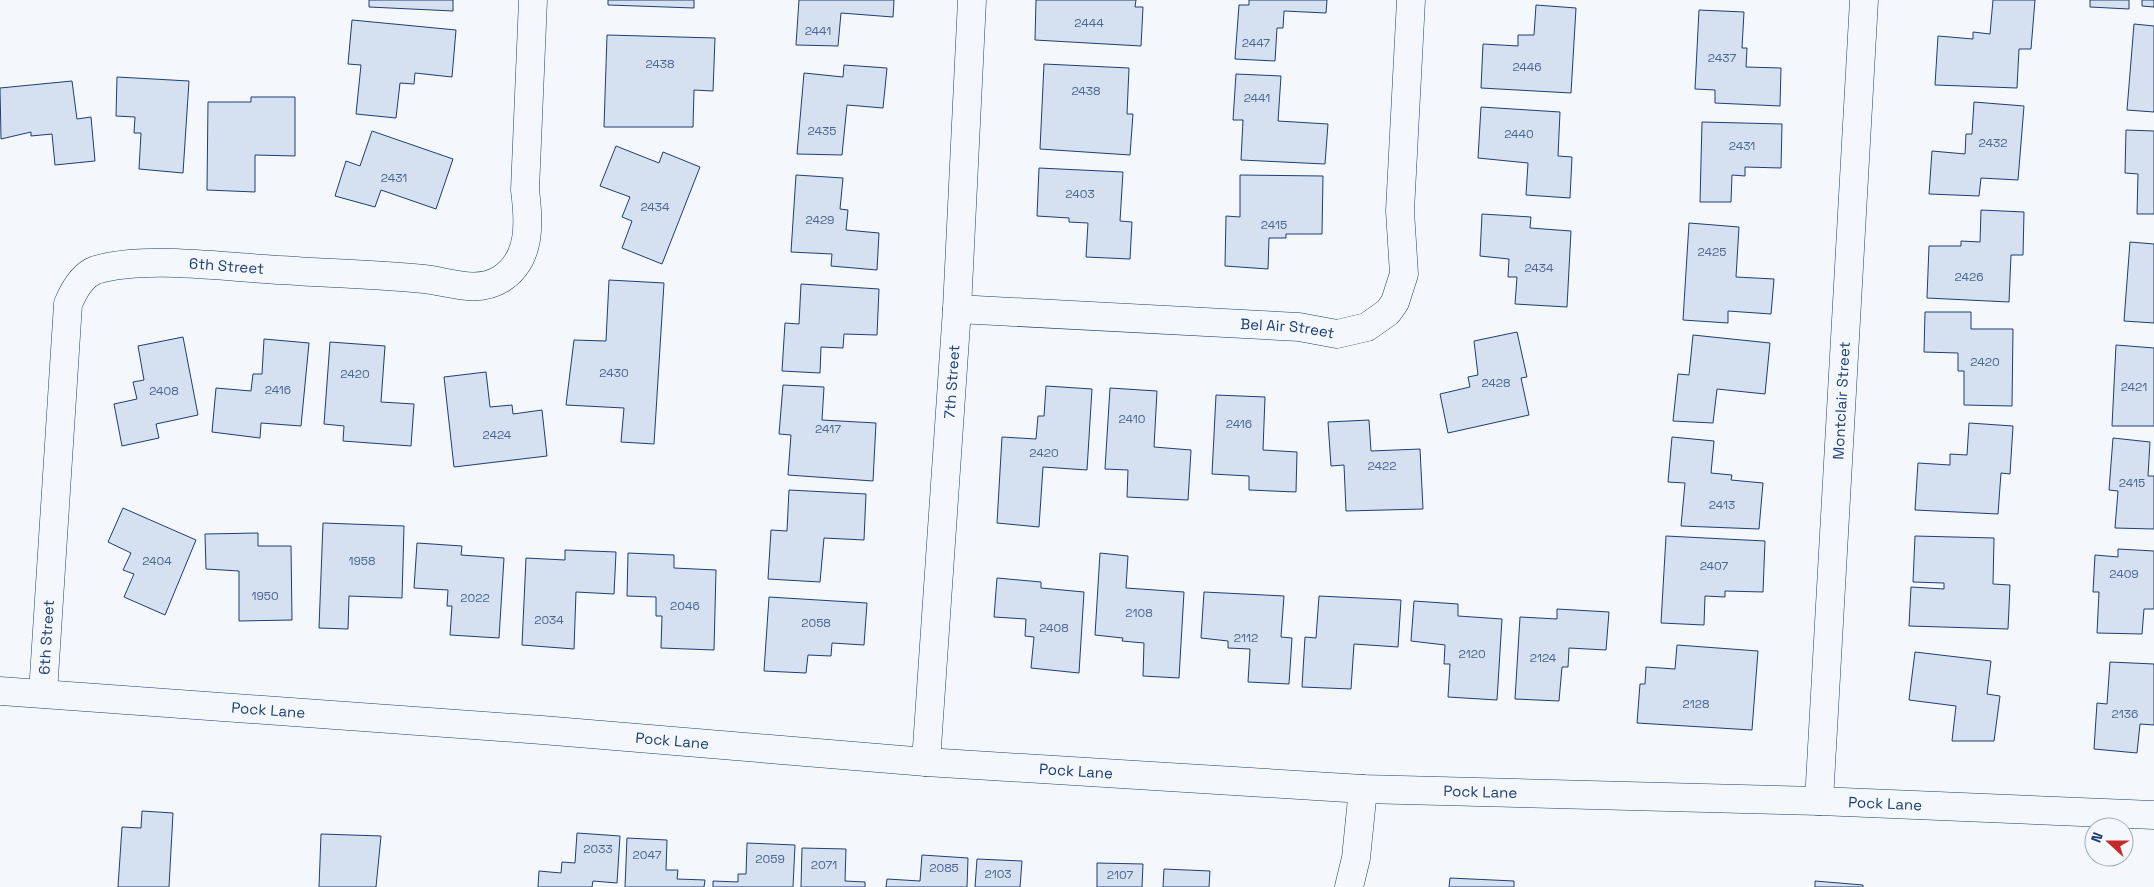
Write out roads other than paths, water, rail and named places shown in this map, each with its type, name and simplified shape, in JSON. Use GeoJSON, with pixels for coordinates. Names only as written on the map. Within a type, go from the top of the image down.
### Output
{"type":"FeatureCollection","features":[{"type":"Feature","properties":{"kind":"street","name":"6th Street"},"geometry":{"type":"LineString","coordinates":[[43,693],[68,304],[72,294],[85,277],[94,271],[132,263],[202,265],[424,280],[473,288],[500,280],[514,268],[527,242],[529,218],[524,190],[533,0]]}},
{"type":"Feature","properties":{"kind":"street","name":"7th Street"},"geometry":{"type":"LineString","coordinates":[[926,762],[957,309],[972,0]]}},
{"type":"Feature","properties":{"kind":"street","name":"Bel Air Street"},"geometry":{"type":"LineString","coordinates":[[957,309],[1299,327],[1337,334],[1367,327],[1388,312],[1395,302],[1404,274],[1400,211],[1411,0]]}},
{"type":"Feature","properties":{"kind":"street","name":"Montclair Street"},"geometry":{"type":"LineString","coordinates":[[1819,801],[1864,0]]}},
{"type":"Feature","properties":{"kind":"street","name":"Pock Lane"},"geometry":{"type":"LineString","coordinates":[[0,691],[542,730],[926,762],[1363,789],[1819,801],[2154,815]]}},
{"type":"Feature","properties":{"kind":"street"},"geometry":{"type":"LineString","coordinates":[[1349,887],[1356,858],[1363,789]]}}]}
